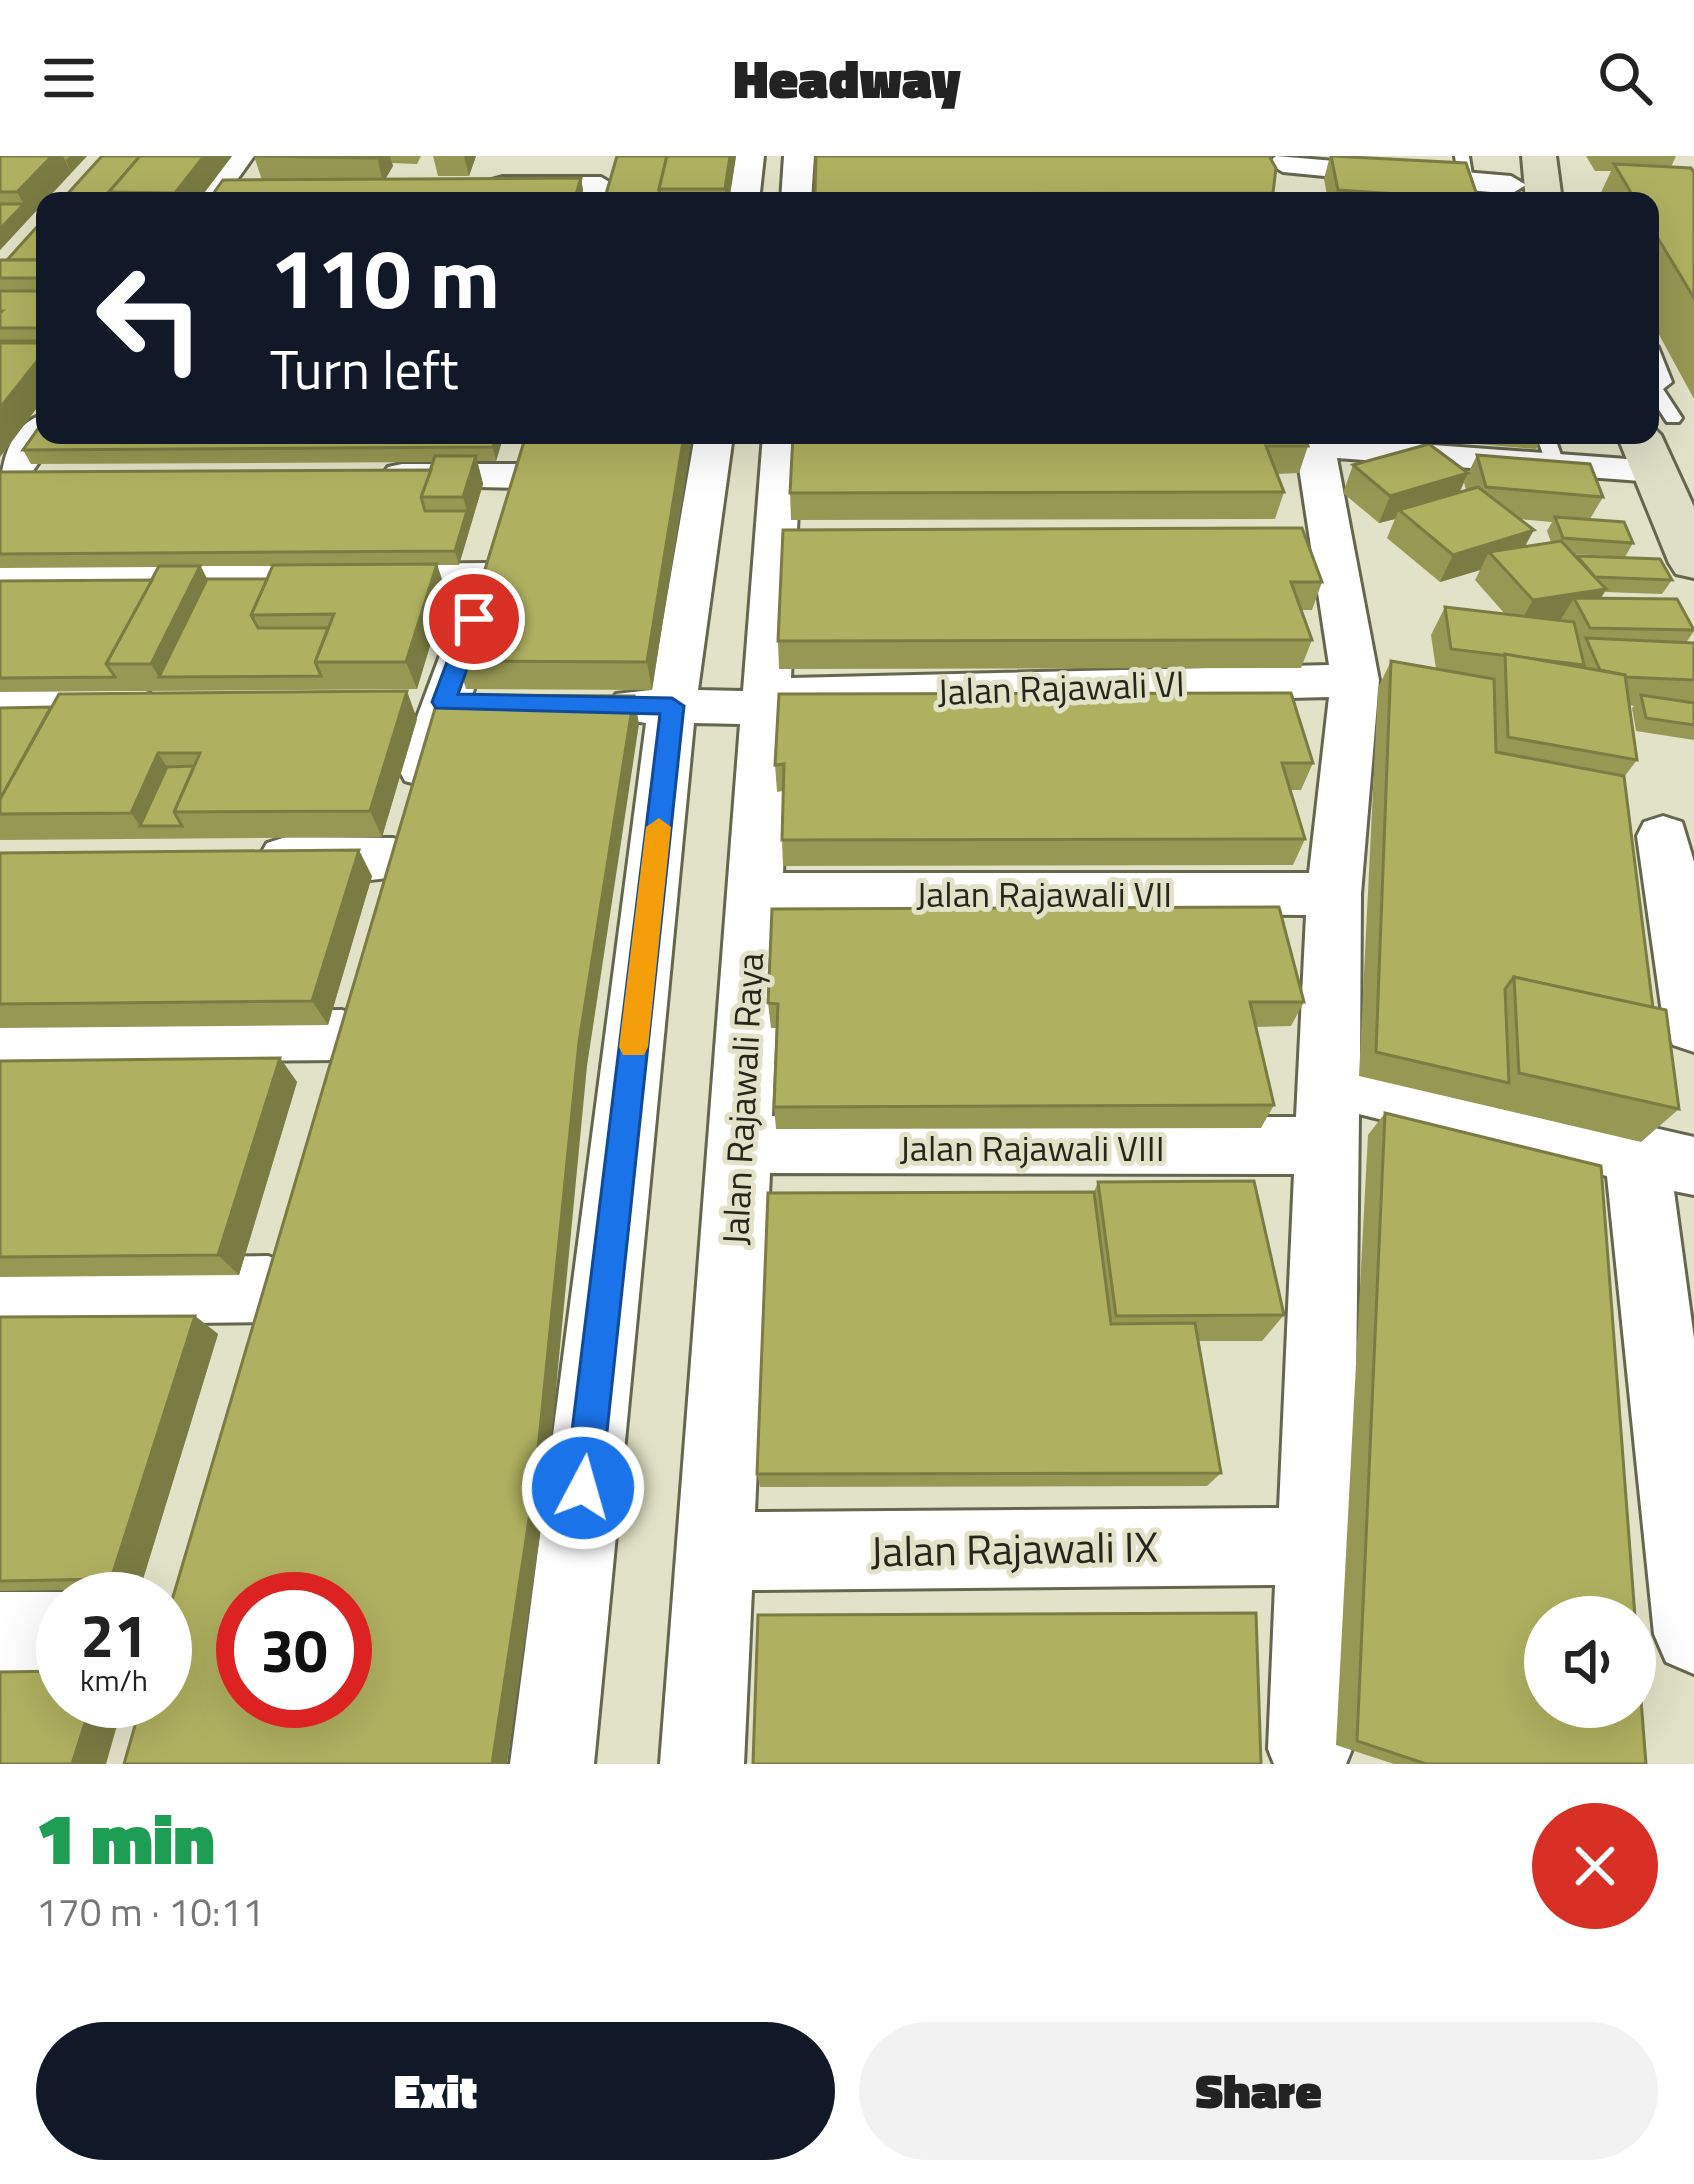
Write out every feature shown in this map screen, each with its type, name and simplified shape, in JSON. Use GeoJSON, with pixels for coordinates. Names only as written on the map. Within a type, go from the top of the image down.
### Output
{"type":"FeatureCollection","features":[{"type":"Feature","properties":{"kind":"main road"},"geometry":{"type":"LineString","coordinates":[[1539,156],[1543,192]]}},
{"type":"Feature","properties":{"kind":"main road"},"geometry":{"type":"LineString","coordinates":[[1634,444],[1694,563]]}},
{"type":"Feature","properties":{"kind":"street"},"geometry":{"type":"LineString","coordinates":[[213,192],[239,156]]}},
{"type":"Feature","properties":{"kind":"street"},"geometry":{"type":"LineString","coordinates":[[746,192],[749,156]]}},
{"type":"Feature","properties":{"kind":"street"},"geometry":{"type":"LineString","coordinates":[[797,192],[799,156]]}},
{"type":"Feature","properties":{"kind":"street"},"geometry":{"type":"LineString","coordinates":[[1273,159],[1511,181]]}},
{"type":"Feature","properties":{"kind":"street"},"geometry":{"type":"LineString","coordinates":[[1273,159],[1293,169],[1297,192]]}},
{"type":"Feature","properties":{"kind":"street"},"geometry":{"type":"LineString","coordinates":[[481,187],[602,181]]}},
{"type":"Feature","properties":{"kind":"street"},"geometry":{"type":"LineString","coordinates":[[227,192],[265,187]]}},
{"type":"Feature","properties":{"kind":"street"},"geometry":{"type":"LineString","coordinates":[[4,483],[36,439]]}},
{"type":"Feature","properties":{"kind":"street"},"geometry":{"type":"LineString","coordinates":[[552,1764],[672,706],[712,444]]}},
{"type":"Feature","properties":{"kind":"street","name":"Jalan Rajawali Raya"},"geometry":{"type":"LineString","coordinates":[[702,1764],[767,702],[799,539],[783,444]]}},
{"type":"Feature","properties":{"kind":"street"},"geometry":{"type":"LineString","coordinates":[[1310,1749],[1334,894],[1355,680],[1306,543],[1314,444]]}},
{"type":"Feature","properties":{"kind":"street"},"geometry":{"type":"LineString","coordinates":[[1432,444],[1550,448],[1634,444]]}},
{"type":"Feature","properties":{"kind":"street"},"geometry":{"type":"LineString","coordinates":[[231,857],[387,880],[489,577],[523,455],[356,476]]}},
{"type":"Feature","properties":{"kind":"street"},"geometry":{"type":"LineString","coordinates":[[4,483],[55,477]]}},
{"type":"Feature","properties":{"kind":"street"},"geometry":{"type":"LineString","coordinates":[[0,581],[489,577]]}},
{"type":"Feature","properties":{"kind":"street","name":"Jalan Rajawali VI"},"geometry":{"type":"LineString","coordinates":[[581,705],[672,706],[1355,680]]}},
{"type":"Feature","properties":{"kind":"street"},"geometry":{"type":"LineString","coordinates":[[0,705],[187,704]]}},
{"type":"Feature","properties":{"kind":"street"},"geometry":{"type":"LineString","coordinates":[[1663,836],[1694,1027]]}},
{"type":"Feature","properties":{"kind":"street","name":"Jalan Rajawali VII"},"geometry":{"type":"LineString","coordinates":[[754,896],[806,892],[1334,894]]}},
{"type":"Feature","properties":{"kind":"street"},"geometry":{"type":"LineString","coordinates":[[0,1038],[349,1013],[324,1098]]}},
{"type":"Feature","properties":{"kind":"street"},"geometry":{"type":"LineString","coordinates":[[1328,1079],[1665,1160],[1694,1634]]}},
{"type":"Feature","properties":{"kind":"street","name":"Jalan Rajawali VIII"},"geometry":{"type":"LineString","coordinates":[[740,1144],[1325,1146]]}},
{"type":"Feature","properties":{"kind":"street"},"geometry":{"type":"LineString","coordinates":[[0,1292],[268,1290]]}},
{"type":"Feature","properties":{"kind":"street","name":"Jalan Rajawali IX"},"geometry":{"type":"LineString","coordinates":[[715,1557],[754,1551],[1313,1546]]}},
{"type":"Feature","properties":{"kind":"street"},"geometry":{"type":"LineString","coordinates":[[0,1632],[36,1632]]}},
{"type":"Feature","properties":{"kind":"building"},"geometry":{"type":"Polygon","coordinates":[[[0,156],[52,156],[17,192],[0,192],[0,156]]]}},
{"type":"Feature","properties":{"kind":"building"},"geometry":{"type":"Polygon","coordinates":[[[102,156],[140,156],[109,192],[69,192],[102,156]]]}},
{"type":"Feature","properties":{"kind":"building"},"geometry":{"type":"Polygon","coordinates":[[[140,156],[204,156],[176,192],[109,192],[140,156]]]}},
{"type":"Feature","properties":{"kind":"building"},"geometry":{"type":"Polygon","coordinates":[[[254,156],[377,156],[376,158],[254,156]]]}},
{"type":"Feature","properties":{"kind":"building"},"geometry":{"type":"Polygon","coordinates":[[[617,156],[667,156],[659,192],[607,192],[617,156]]]}},
{"type":"Feature","properties":{"kind":"building"},"geometry":{"type":"Polygon","coordinates":[[[667,156],[730,156],[725,189],[659,189],[667,156]]]}},
{"type":"Feature","properties":{"kind":"building"},"geometry":{"type":"Polygon","coordinates":[[[816,156],[1269,156],[1276,168],[1273,192],[815,192],[816,156]]]}},
{"type":"Feature","properties":{"kind":"building"},"geometry":{"type":"Polygon","coordinates":[[[1331,156],[1466,163],[1476,192],[1367,192],[1338,190],[1331,156]]]}},
{"type":"Feature","properties":{"kind":"building"},"geometry":{"type":"Polygon","coordinates":[[[1614,164],[1691,168],[1694,172],[1694,298],[1659,240],[1659,192],[1631,192],[1614,164]]]}},
{"type":"Feature","properties":{"kind":"building"},"geometry":{"type":"Polygon","coordinates":[[[581,178],[577,192],[214,192],[223,180],[581,178]]]}},
{"type":"Feature","properties":{"kind":"building"},"geometry":{"type":"Polygon","coordinates":[[[0,204],[24,204],[0,229],[0,204]]]}},
{"type":"Feature","properties":{"kind":"building"},"geometry":{"type":"Polygon","coordinates":[[[36,228],[36,260],[7,260],[36,228]]]}},
{"type":"Feature","properties":{"kind":"building"},"geometry":{"type":"Polygon","coordinates":[[[0,260],[36,260],[36,278],[0,278],[0,260]]]}},
{"type":"Feature","properties":{"kind":"building"},"geometry":{"type":"Polygon","coordinates":[[[0,291],[36,291],[36,328],[0,328],[0,291]]]}},
{"type":"Feature","properties":{"kind":"building"},"geometry":{"type":"Polygon","coordinates":[[[0,343],[36,343],[36,362],[0,408],[0,343]]]}},
{"type":"Feature","properties":{"kind":"building"},"geometry":{"type":"Polygon","coordinates":[[[36,432],[36,444],[494,444],[493,447],[23,450],[36,432]]]}},
{"type":"Feature","properties":{"kind":"building"},"geometry":{"type":"Polygon","coordinates":[[[523,444],[683,444],[647,662],[457,661],[523,444]]]}},
{"type":"Feature","properties":{"kind":"building"},"geometry":{"type":"Polygon","coordinates":[[[793,444],[1308,446],[1266,446],[1284,492],[790,493],[793,444]]]}},
{"type":"Feature","properties":{"kind":"building"},"geometry":{"type":"Polygon","coordinates":[[[1429,444],[1468,473],[1390,496],[1353,465],[1429,444]]]}},
{"type":"Feature","properties":{"kind":"building"},"geometry":{"type":"Polygon","coordinates":[[[1477,455],[1590,464],[1603,497],[1486,487],[1477,455]]]}},
{"type":"Feature","properties":{"kind":"building"},"geometry":{"type":"Polygon","coordinates":[[[435,456],[476,456],[463,497],[421,497],[435,456]]]}},
{"type":"Feature","properties":{"kind":"building"},"geometry":{"type":"Polygon","coordinates":[[[431,470],[421,497],[425,511],[467,511],[455,551],[0,554],[0,472],[431,470]]]}},
{"type":"Feature","properties":{"kind":"building"},"geometry":{"type":"Polygon","coordinates":[[[1478,487],[1534,530],[1453,555],[1399,510],[1478,487]]]}},
{"type":"Feature","properties":{"kind":"building"},"geometry":{"type":"Polygon","coordinates":[[[1555,517],[1624,522],[1633,543],[1563,538],[1555,517]]]}},
{"type":"Feature","properties":{"kind":"building"},"geometry":{"type":"Polygon","coordinates":[[[1302,528],[1322,582],[1291,582],[1312,640],[778,641],[783,530],[1302,528]]]}},
{"type":"Feature","properties":{"kind":"building"},"geometry":{"type":"Polygon","coordinates":[[[1561,541],[1606,589],[1533,600],[1489,552],[1561,541]]]}},
{"type":"Feature","properties":{"kind":"building"},"geometry":{"type":"Polygon","coordinates":[[[1577,556],[1660,559],[1672,580],[1595,577],[1577,556]]]}},
{"type":"Feature","properties":{"kind":"building"},"geometry":{"type":"Polygon","coordinates":[[[437,564],[406,662],[315,662],[334,614],[251,615],[273,565],[437,564]]]}},
{"type":"Feature","properties":{"kind":"building"},"geometry":{"type":"Polygon","coordinates":[[[159,566],[200,566],[151,664],[106,664],[159,566]]]}},
{"type":"Feature","properties":{"kind":"building"},"geometry":{"type":"Polygon","coordinates":[[[207,579],[267,579],[251,615],[258,628],[328,628],[315,662],[321,676],[159,677],[207,579]]]}},
{"type":"Feature","properties":{"kind":"building"},"geometry":{"type":"Polygon","coordinates":[[[152,580],[106,664],[115,677],[0,678],[0,581],[152,580]]]}},
{"type":"Feature","properties":{"kind":"building"},"geometry":{"type":"Polygon","coordinates":[[[1574,598],[1677,599],[1694,630],[1590,628],[1574,598]]]}},
{"type":"Feature","properties":{"kind":"building"},"geometry":{"type":"Polygon","coordinates":[[[1445,607],[1574,622],[1584,665],[1451,649],[1445,607]]]}},
{"type":"Feature","properties":{"kind":"building"},"geometry":{"type":"Polygon","coordinates":[[[1586,638],[1694,643],[1694,680],[1625,677],[1600,670],[1586,638]]]}},
{"type":"Feature","properties":{"kind":"building"},"geometry":{"type":"Polygon","coordinates":[[[1505,654],[1625,675],[1637,760],[1508,737],[1505,654]]]}},
{"type":"Feature","properties":{"kind":"building"},"geometry":{"type":"Polygon","coordinates":[[[1391,661],[1494,679],[1496,752],[1624,776],[1653,1008],[1514,977],[1505,989],[1509,1083],[1376,1052],[1391,661]]]}},
{"type":"Feature","properties":{"kind":"building"},"geometry":{"type":"Polygon","coordinates":[[[407,691],[370,811],[174,812],[200,753],[158,753],[131,813],[0,814],[0,799],[59,694],[407,691]]]}},
{"type":"Feature","properties":{"kind":"building"},"geometry":{"type":"Polygon","coordinates":[[[1291,693],[1313,763],[1282,763],[1305,839],[782,840],[784,764],[775,765],[779,694],[1291,693]]]}},
{"type":"Feature","properties":{"kind":"building"},"geometry":{"type":"Polygon","coordinates":[[[439,695],[634,696],[579,1042],[535,1480],[492,1764],[124,1764],[134,1728],[192,1728],[192,1572],[180,1572],[439,695]]]}},
{"type":"Feature","properties":{"kind":"building"},"geometry":{"type":"Polygon","coordinates":[[[1641,695],[1694,703],[1694,725],[1646,718],[1641,695]]]}},
{"type":"Feature","properties":{"kind":"building"},"geometry":{"type":"Polygon","coordinates":[[[51,707],[0,799],[0,708],[51,707]]]}},
{"type":"Feature","properties":{"kind":"building"},"geometry":{"type":"Polygon","coordinates":[[[194,766],[174,812],[182,826],[140,826],[167,767],[194,766]]]}},
{"type":"Feature","properties":{"kind":"building"},"geometry":{"type":"Polygon","coordinates":[[[359,850],[312,1001],[0,1004],[0,853],[359,850]]]}},
{"type":"Feature","properties":{"kind":"building"},"geometry":{"type":"Polygon","coordinates":[[[1279,907],[1304,1002],[1250,1002],[1274,1105],[774,1107],[778,1004],[768,1003],[772,909],[1279,907]]]}},
{"type":"Feature","properties":{"kind":"building"},"geometry":{"type":"Polygon","coordinates":[[[1514,977],[1666,1010],[1679,1109],[1519,1073],[1514,977]]]}},
{"type":"Feature","properties":{"kind":"building"},"geometry":{"type":"Polygon","coordinates":[[[280,1058],[218,1255],[0,1257],[0,1061],[280,1058]]]}},
{"type":"Feature","properties":{"kind":"building"},"geometry":{"type":"Polygon","coordinates":[[[1385,1113],[1601,1166],[1633,1596],[1524,1596],[1524,1728],[1643,1728],[1646,1764],[1426,1764],[1357,1741],[1385,1113]]]}},
{"type":"Feature","properties":{"kind":"building"},"geometry":{"type":"Polygon","coordinates":[[[1254,1181],[1284,1315],[1116,1316],[1098,1182],[1254,1181]]]}},
{"type":"Feature","properties":{"kind":"building"},"geometry":{"type":"Polygon","coordinates":[[[1094,1192],[1111,1324],[1195,1323],[1221,1473],[757,1474],[768,1193],[1094,1192]]]}},
{"type":"Feature","properties":{"kind":"building"},"geometry":{"type":"Polygon","coordinates":[[[195,1316],[113,1572],[36,1572],[36,1580],[0,1581],[0,1317],[195,1316]]]}},
{"type":"Feature","properties":{"kind":"building"},"geometry":{"type":"Polygon","coordinates":[[[1256,1613],[1261,1764],[753,1764],[758,1615],[1256,1613]]]}},
{"type":"Feature","properties":{"kind":"building"},"geometry":{"type":"Polygon","coordinates":[[[36,1671],[36,1728],[83,1728],[72,1764],[0,1764],[0,1672],[36,1671]]]}},
{"type":"Feature","properties":{"kind":"slow traffic"},"geometry":{"type":"LineString","coordinates":[[634,1047],[659,827]]}},
{"type":"Feature","properties":{"kind":"route"},"geometry":{"type":"LineString","coordinates":[[474,619],[444,702],[672,706],[583,1488]]}}]}
